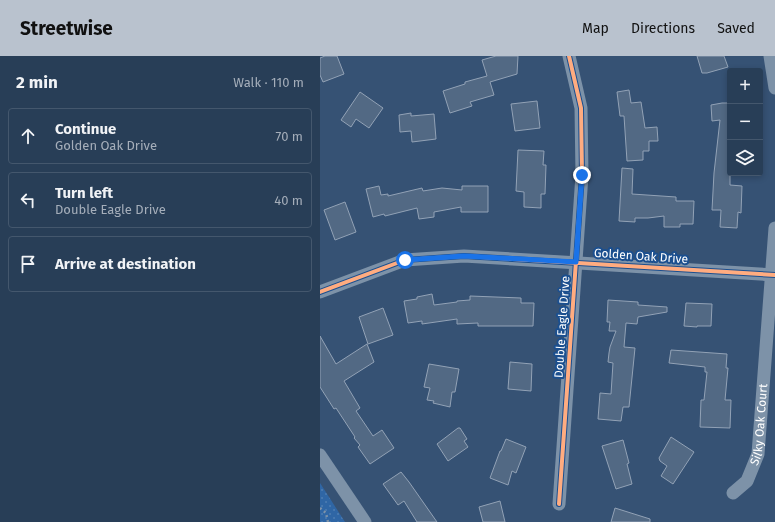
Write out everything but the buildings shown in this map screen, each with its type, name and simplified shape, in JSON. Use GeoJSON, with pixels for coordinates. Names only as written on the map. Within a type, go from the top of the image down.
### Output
{"type":"FeatureCollection","features":[{"type":"Feature","properties":{"kind":"street","name":"Double Eagle Drive"},"geometry":{"type":"LineString","coordinates":[[559,504],[582,175],[581,108],[569,56]]}},
{"type":"Feature","properties":{"kind":"street"},"geometry":{"type":"LineString","coordinates":[[770,56],[775,88]]}},
{"type":"Feature","properties":{"kind":"street","name":"Silky Oak Court"},"geometry":{"type":"LineString","coordinates":[[733,493],[747,481],[758,454],[774,275],[775,228]]}},
{"type":"Feature","properties":{"kind":"street","name":"Golden Oak Drive"},"geometry":{"type":"LineString","coordinates":[[320,292],[405,260],[464,256],[774,275]]}},
{"type":"Feature","properties":{"kind":"street"},"geometry":{"type":"LineString","coordinates":[[320,455],[365,522]]}},
{"type":"Feature","properties":{"kind":"path"},"geometry":{"type":"LineString","coordinates":[[320,508],[326,513],[328,522]]}},
{"type":"Feature","properties":{"kind":"shaded area"},"geometry":{"type":"Polygon","coordinates":[[[320,483],[345,522],[320,522],[320,483]]]}},
{"type":"Feature","properties":{"kind":"cycle path"},"geometry":{"type":"LineString","coordinates":[[559,504],[582,175],[581,108],[569,56]]}},
{"type":"Feature","properties":{"kind":"cycle path"},"geometry":{"type":"LineString","coordinates":[[320,292],[405,260],[464,256],[775,275]]}},
{"type":"Feature","properties":{"kind":"route"},"geometry":{"type":"LineString","coordinates":[[405,260],[464,256],[576,262],[582,175]]}}]}
